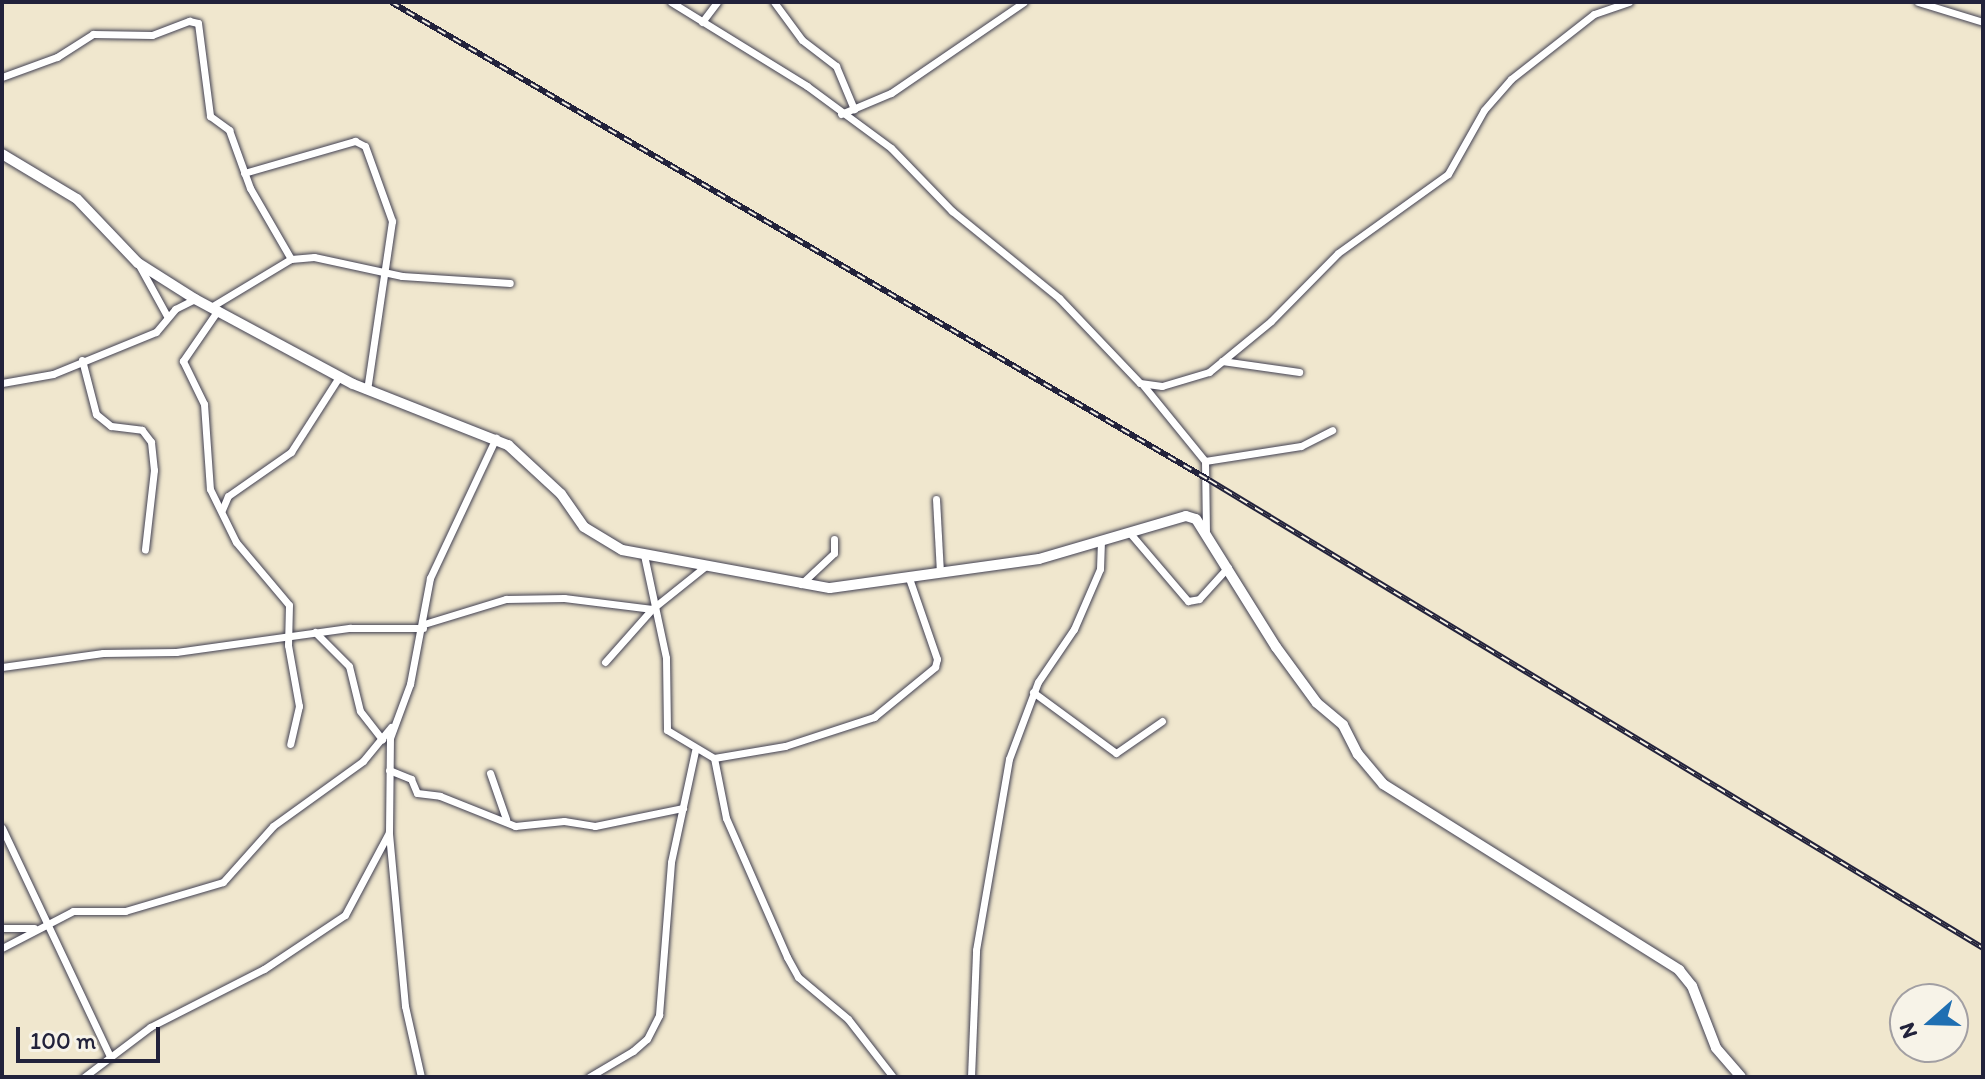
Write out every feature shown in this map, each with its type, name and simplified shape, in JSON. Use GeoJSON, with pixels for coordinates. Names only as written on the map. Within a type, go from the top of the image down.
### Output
{"type":"FeatureCollection","features":[{"type":"Feature","properties":{"kind":"street"},"geometry":{"type":"LineString","coordinates":[[671,2],[781,69],[891,148],[952,211],[1038,278],[1143,385],[1205,461],[1206,531]]}},
{"type":"Feature","properties":{"kind":"street"},"geometry":{"type":"LineString","coordinates":[[702,22],[717,2]]}},
{"type":"Feature","properties":{"kind":"street"},"geometry":{"type":"LineString","coordinates":[[774,2],[802,40],[836,66],[854,109]]}},
{"type":"Feature","properties":{"kind":"street"},"geometry":{"type":"LineString","coordinates":[[841,114],[891,93],[1024,2]]}},
{"type":"Feature","properties":{"kind":"street"},"geometry":{"type":"LineString","coordinates":[[1143,385],[1188,381],[1222,361],[1271,321],[1338,253],[1448,174],[1484,110],[1511,79],[1594,14],[1629,2]]}},
{"type":"Feature","properties":{"kind":"street"},"geometry":{"type":"LineString","coordinates":[[1918,2],[1983,22]]}},
{"type":"Feature","properties":{"kind":"street"},"geometry":{"type":"LineString","coordinates":[[2,77],[57,57],[93,34],[152,35],[194,21],[202,31],[210,116],[229,130],[244,173],[291,259]]}},
{"type":"Feature","properties":{"kind":"street"},"geometry":{"type":"LineString","coordinates":[[244,173],[361,141],[392,221],[382,272],[367,390]]}},
{"type":"Feature","properties":{"kind":"street"},"geometry":{"type":"LineString","coordinates":[[2,154],[77,199],[138,263],[195,299],[367,390],[496,438],[561,494],[596,537],[644,555],[707,565],[800,586],[830,588],[1039,559],[1186,516],[1206,531],[1276,647],[1317,703],[1343,725],[1358,754],[1383,784],[1679,970],[1692,986],[1716,1048],[1741,1077]]}},
{"type":"Feature","properties":{"kind":"street"},"geometry":{"type":"LineString","coordinates":[[290,744],[299,706],[289,636],[289,605],[236,542],[209,482],[203,401],[183,361],[214,309],[291,259],[324,258],[382,272],[510,283]]}},
{"type":"Feature","properties":{"kind":"street"},"geometry":{"type":"LineString","coordinates":[[138,263],[167,316]]}},
{"type":"Feature","properties":{"kind":"street"},"geometry":{"type":"LineString","coordinates":[[2,383],[44,377],[156,332],[167,316],[195,299]]}},
{"type":"Feature","properties":{"kind":"street"},"geometry":{"type":"LineString","coordinates":[[82,360],[96,414],[111,426],[142,430],[151,442],[154,470],[145,549]]}},
{"type":"Feature","properties":{"kind":"street"},"geometry":{"type":"LineString","coordinates":[[1222,361],[1299,372]]}},
{"type":"Feature","properties":{"kind":"street"},"geometry":{"type":"LineString","coordinates":[[222,510],[228,496],[291,452],[339,377]]}},
{"type":"Feature","properties":{"kind":"street"},"geometry":{"type":"LineString","coordinates":[[1205,461],[1301,446],[1332,430]]}},
{"type":"Feature","properties":{"kind":"street"},"geometry":{"type":"LineString","coordinates":[[2,948],[73,911],[125,911],[215,887],[273,826],[363,761],[392,725],[410,684],[424,626],[430,578],[496,438]]}},
{"type":"Feature","properties":{"kind":"street"},"geometry":{"type":"LineString","coordinates":[[936,499],[940,573]]}},
{"type":"Feature","properties":{"kind":"street"},"geometry":{"type":"LineString","coordinates":[[1129,532],[1188,601],[1199,599],[1228,567]]}},
{"type":"Feature","properties":{"kind":"street"},"geometry":{"type":"LineString","coordinates":[[800,586],[834,553],[834,539]]}},
{"type":"Feature","properties":{"kind":"street"},"geometry":{"type":"LineString","coordinates":[[971,1077],[980,921],[1009,759],[1033,692],[1074,629],[1104,558],[1101,540]]}},
{"type":"Feature","properties":{"kind":"street"},"geometry":{"type":"LineString","coordinates":[[644,555],[666,658],[665,725],[695,751],[714,758],[785,746],[874,717],[935,667],[937,659],[909,578]]}},
{"type":"Feature","properties":{"kind":"street"},"geometry":{"type":"LineString","coordinates":[[605,662],[654,608],[707,565]]}},
{"type":"Feature","properties":{"kind":"street"},"geometry":{"type":"LineString","coordinates":[[2,667],[315,632],[424,626],[506,599],[564,598],[654,608]]}},
{"type":"Feature","properties":{"kind":"street"},"geometry":{"type":"LineString","coordinates":[[315,632],[349,666],[360,711],[382,739]]}},
{"type":"Feature","properties":{"kind":"street"},"geometry":{"type":"LineString","coordinates":[[1033,692],[1116,753],[1162,721]]}},
{"type":"Feature","properties":{"kind":"street"},"geometry":{"type":"LineString","coordinates":[[392,725],[389,832],[405,1006],[421,1077]]}},
{"type":"Feature","properties":{"kind":"street"},"geometry":{"type":"LineString","coordinates":[[589,1077],[647,1039],[659,1015],[671,862],[695,751]]}},
{"type":"Feature","properties":{"kind":"street"},"geometry":{"type":"LineString","coordinates":[[714,758],[726,818],[798,977],[848,1019],[893,1077]]}},
{"type":"Feature","properties":{"kind":"street"},"geometry":{"type":"LineString","coordinates":[[389,770],[411,779],[417,793],[529,828],[564,821],[595,826],[683,808]]}},
{"type":"Feature","properties":{"kind":"street"},"geometry":{"type":"LineString","coordinates":[[490,773],[506,819]]}},
{"type":"Feature","properties":{"kind":"street"},"geometry":{"type":"LineString","coordinates":[[2,828],[44,924],[110,1056]]}},
{"type":"Feature","properties":{"kind":"street"},"geometry":{"type":"LineString","coordinates":[[84,1077],[179,1009],[264,969],[345,915],[389,832]]}},
{"type":"Feature","properties":{"kind":"street"},"geometry":{"type":"LineString","coordinates":[[2,928],[36,928]]}},
{"type":"Feature","properties":{"kind":"railway"},"geometry":{"type":"LineString","coordinates":[[391,2],[1209,480],[1983,948]]}}]}
